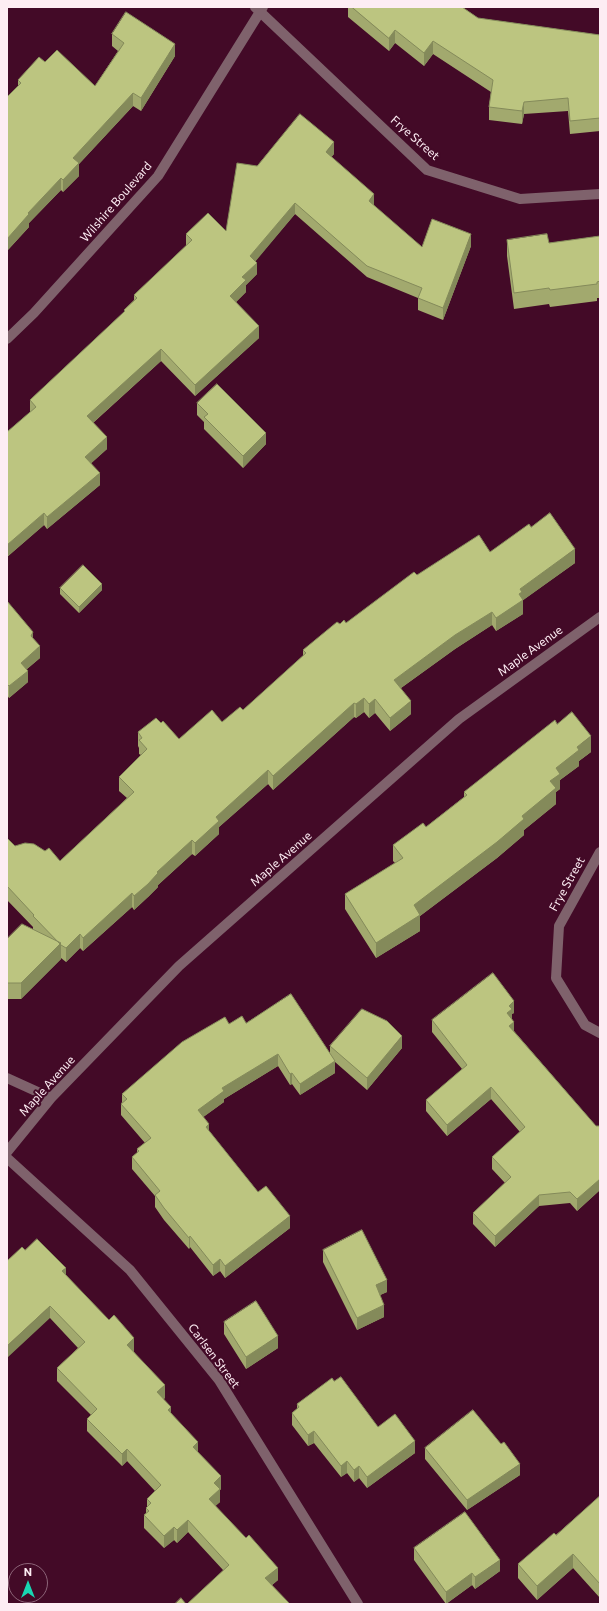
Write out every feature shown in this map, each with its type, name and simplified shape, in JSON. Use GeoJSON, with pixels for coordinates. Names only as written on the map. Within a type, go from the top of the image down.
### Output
{"type":"FeatureCollection","features":[{"type":"Feature","properties":{"kind":"street","name":"Frye Street"},"geometry":{"type":"LineString","coordinates":[[259,9],[427,170],[520,199],[600,194]]}},
{"type":"Feature","properties":{"kind":"street","name":"Wilshire Boulevard"},"geometry":{"type":"LineString","coordinates":[[7,339],[34,313],[158,176],[259,9]]}},
{"type":"Feature","properties":{"kind":"street","name":"Maple Avenue"},"geometry":{"type":"LineString","coordinates":[[7,1152],[51,1098],[179,966],[459,719],[600,617]]}},
{"type":"Feature","properties":{"kind":"street","name":"Frye Street"},"geometry":{"type":"LineString","coordinates":[[600,852],[559,926],[556,978],[585,1025],[600,1032]]}},
{"type":"Feature","properties":{"kind":"street"},"geometry":{"type":"LineString","coordinates":[[7,1078],[51,1098]]}},
{"type":"Feature","properties":{"kind":"street","name":"Carlsen Street"},"geometry":{"type":"LineString","coordinates":[[7,1158],[130,1270],[219,1380],[358,1604]]}},
{"type":"Feature","properties":{"kind":"building"},"geometry":{"type":"Polygon","coordinates":[[[352,7],[462,7],[478,18],[600,35],[600,118],[570,121],[568,98],[524,102],[522,111],[489,107],[493,80],[433,41],[424,53],[395,30],[389,38],[352,7]]]}},
{"type":"Feature","properties":{"kind":"building"},"geometry":{"type":"Polygon","coordinates":[[[126,12],[175,44],[141,98],[133,93],[73,158],[79,163],[63,180],[61,178],[28,213],[29,214],[7,239],[7,97],[21,83],[18,80],[39,57],[45,62],[57,50],[95,86],[124,43],[112,34],[126,12]]]}},
{"type":"Feature","properties":{"kind":"building"},"geometry":{"type":"Polygon","coordinates":[[[300,114],[334,142],[326,152],[374,194],[369,201],[422,247],[432,219],[471,234],[443,308],[418,298],[422,288],[367,266],[295,203],[250,256],[257,263],[242,277],[246,280],[230,296],[259,326],[195,385],[161,349],[87,416],[107,437],[85,457],[100,473],[47,517],[44,513],[7,545],[7,432],[36,407],[30,400],[125,311],[124,310],[137,298],[134,295],[192,240],[186,234],[208,213],[226,231],[237,163],[257,166],[300,114]]]}},
{"type":"Feature","properties":{"kind":"building"},"geometry":{"type":"Polygon","coordinates":[[[547,234],[549,243],[600,236],[600,281],[597,282],[597,284],[514,293],[507,240],[547,234]]]}},
{"type":"Feature","properties":{"kind":"building"},"geometry":{"type":"Polygon","coordinates":[[[217,384],[266,433],[243,456],[204,417],[208,414],[197,403],[217,384]]]}},
{"type":"Feature","properties":{"kind":"building"},"geometry":{"type":"Polygon","coordinates":[[[550,513],[575,549],[520,589],[522,592],[519,594],[523,600],[496,618],[492,612],[455,635],[394,680],[411,701],[390,718],[375,699],[369,704],[364,698],[356,704],[354,703],[273,776],[268,770],[216,817],[219,821],[195,843],[192,840],[157,872],[158,873],[148,884],[134,896],[132,893],[83,938],[80,934],[66,948],[61,945],[7,886],[7,838],[15,846],[25,843],[34,844],[45,851],[49,848],[60,861],[134,792],[119,777],[147,749],[139,740],[142,738],[138,732],[156,718],[161,723],[163,721],[179,739],[212,710],[222,722],[240,707],[243,710],[306,653],[303,650],[337,622],[340,624],[344,620],[346,623],[414,572],[417,575],[479,535],[490,552],[529,524],[531,527],[550,513]]]}},
{"type":"Feature","properties":{"kind":"building"},"geometry":{"type":"Polygon","coordinates":[[[83,565],[102,584],[79,607],[60,588],[83,565]]]}},
{"type":"Feature","properties":{"kind":"building"},"geometry":{"type":"Polygon","coordinates":[[[7,601],[33,632],[31,636],[40,646],[21,663],[28,671],[9,686],[7,684],[7,601]]]}},
{"type":"Feature","properties":{"kind":"building"},"geometry":{"type":"Polygon","coordinates":[[[572,712],[591,736],[577,747],[579,750],[556,768],[560,774],[550,781],[556,788],[522,816],[524,819],[497,842],[414,905],[420,915],[376,943],[345,894],[403,858],[393,845],[423,823],[426,827],[467,795],[464,792],[555,720],[557,724],[572,712]]]}},
{"type":"Feature","properties":{"kind":"building"},"geometry":{"type":"Polygon","coordinates":[[[22,924],[61,943],[21,983],[7,983],[7,939],[22,924]]]}},
{"type":"Feature","properties":{"kind":"building"},"geometry":{"type":"Polygon","coordinates":[[[493,973],[514,1001],[509,1006],[512,1009],[507,1013],[514,1022],[509,1026],[596,1126],[600,1126],[600,1179],[577,1199],[570,1192],[539,1195],[495,1236],[473,1213],[511,1177],[492,1157],[525,1127],[491,1087],[447,1125],[426,1100],[467,1065],[432,1020],[493,973]]]}},
{"type":"Feature","properties":{"kind":"building"},"geometry":{"type":"Polygon","coordinates":[[[291,994],[335,1061],[300,1084],[292,1073],[290,1074],[278,1054],[222,1088],[224,1091],[198,1110],[209,1124],[206,1127],[258,1192],[266,1186],[290,1216],[225,1266],[220,1259],[213,1265],[190,1236],[189,1238],[164,1208],[155,1195],[160,1191],[132,1157],[139,1151],[137,1149],[151,1138],[121,1104],[127,1099],[122,1094],[182,1042],[225,1017],[229,1024],[242,1016],[246,1023],[291,994]]]}},
{"type":"Feature","properties":{"kind":"building"},"geometry":{"type":"Polygon","coordinates":[[[362,1009],[387,1021],[402,1036],[367,1078],[330,1046],[362,1009]]]}},
{"type":"Feature","properties":{"kind":"building"},"geometry":{"type":"Polygon","coordinates":[[[362,1230],[387,1280],[376,1285],[384,1305],[357,1318],[323,1250],[362,1230]]]}},
{"type":"Feature","properties":{"kind":"building"},"geometry":{"type":"Polygon","coordinates":[[[37,1239],[66,1268],[62,1271],[109,1320],[114,1315],[134,1338],[127,1345],[165,1385],[157,1392],[171,1407],[168,1410],[198,1442],[193,1447],[221,1476],[214,1483],[220,1489],[209,1499],[246,1538],[249,1535],[278,1568],[265,1578],[290,1604],[187,1604],[229,1565],[188,1520],[177,1530],[174,1527],[164,1536],[144,1515],[149,1511],[146,1508],[151,1503],[147,1499],[161,1485],[127,1449],[122,1454],[87,1419],[97,1409],[57,1368],[85,1342],[50,1306],[7,1346],[7,1261],[22,1247],[25,1250],[37,1239]]]}},
{"type":"Feature","properties":{"kind":"building"},"geometry":{"type":"Polygon","coordinates":[[[256,1301],[278,1336],[246,1357],[224,1322],[256,1301]]]}},
{"type":"Feature","properties":{"kind":"building"},"geometry":{"type":"Polygon","coordinates":[[[341,1377],[378,1427],[395,1414],[415,1441],[367,1477],[359,1466],[354,1470],[347,1461],[341,1466],[314,1431],[308,1435],[292,1413],[299,1407],[297,1404],[332,1378],[334,1381],[341,1377]]]}},
{"type":"Feature","properties":{"kind":"building"},"geometry":{"type":"Polygon","coordinates":[[[473,1410],[501,1444],[504,1442],[520,1464],[467,1500],[425,1448],[473,1410]]]}},
{"type":"Feature","properties":{"kind":"building"},"geometry":{"type":"Polygon","coordinates":[[[600,1496],[600,1584],[573,1554],[537,1586],[518,1564],[554,1533],[556,1535],[600,1496]]]}},
{"type":"Feature","properties":{"kind":"building"},"geometry":{"type":"Polygon","coordinates":[[[465,1512],[500,1560],[475,1577],[472,1573],[446,1592],[414,1548],[465,1512]]]}},
{"type":"Feature","properties":{"kind":"building"},"geometry":{"type":"Polygon","coordinates":[[[181,1598],[186,1604],[175,1604],[181,1598]]]}}]}
